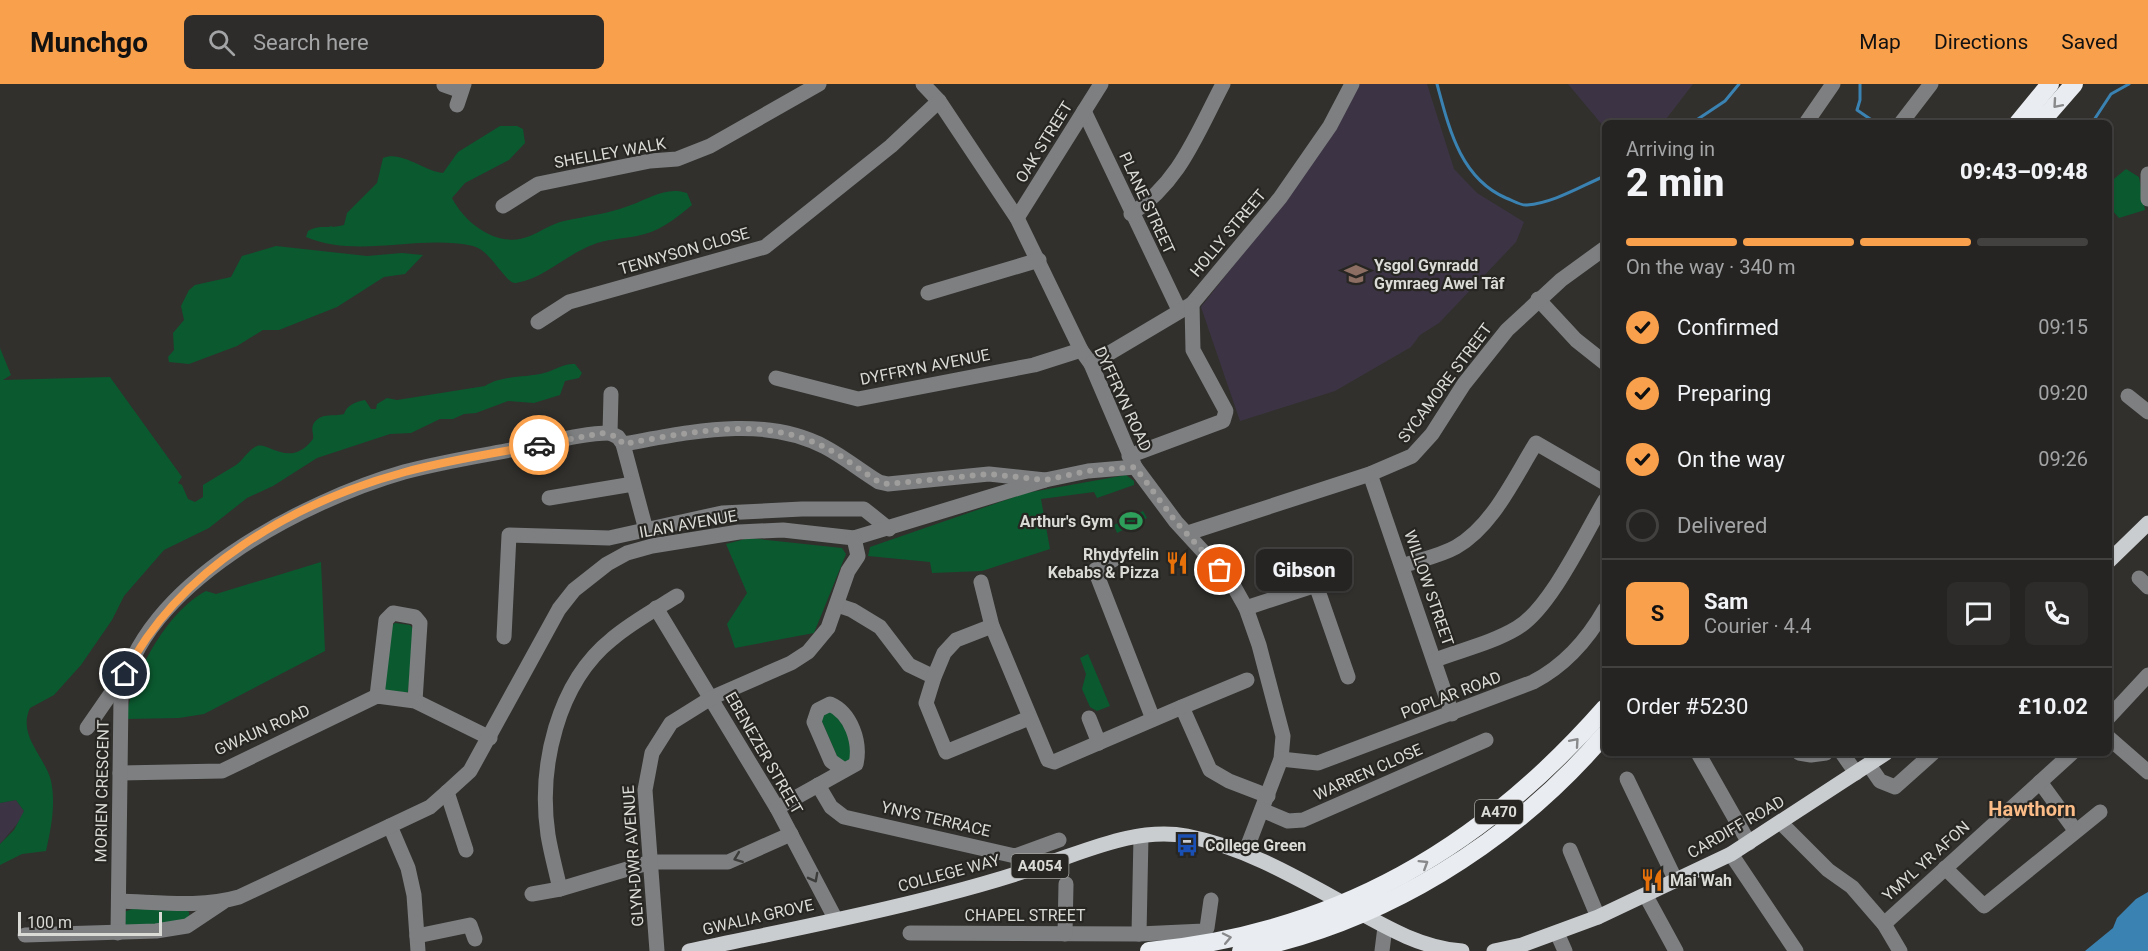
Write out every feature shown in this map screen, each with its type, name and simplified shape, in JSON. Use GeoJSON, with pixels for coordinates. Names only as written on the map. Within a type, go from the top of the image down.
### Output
{"type":"FeatureCollection","features":[{"type":"Feature","properties":{"kind":"highway"},"geometry":{"type":"LineString","coordinates":[[2020,120],[2050,84]]}},
{"type":"Feature","properties":{"kind":"highway"},"geometry":{"type":"LineString","coordinates":[[2043,120],[2074,84]]}},
{"type":"Feature","properties":{"kind":"highway","name":"A470"},"geometry":{"type":"LineString","coordinates":[[1241,951],[1325,930],[1378,897],[1414,870],[1463,840],[1509,804],[1569,749],[1602,711]]}},
{"type":"Feature","properties":{"kind":"highway","name":"A470"},"geometry":{"type":"LineString","coordinates":[[1149,951],[1183,948],[1266,930],[1313,914],[1378,897],[1471,854],[1520,818],[1579,763],[1602,737]]}},
{"type":"Feature","properties":{"kind":"main road"},"geometry":{"type":"LineString","coordinates":[[2112,558],[2148,523]]}},
{"type":"Feature","properties":{"kind":"main road","name":"CARDIFF ROAD"},"geometry":{"type":"LineString","coordinates":[[1494,951],[1557,933],[1646,896],[1731,854],[1882,756]]}},
{"type":"Feature","properties":{"kind":"main road","name":"COLLEGE WAY"},"geometry":{"type":"LineString","coordinates":[[835,918],[949,893],[1048,863],[1087,848],[1141,836],[1184,836],[1245,853]]}},
{"type":"Feature","properties":{"kind":"main road","name":"A4054"},"geometry":{"type":"LineString","coordinates":[[1245,853],[1298,878],[1385,927],[1432,946],[1462,951]]}},
{"type":"Feature","properties":{"kind":"main road","name":"GWALIA GROVE"},"geometry":{"type":"LineString","coordinates":[[689,951],[835,918]]}},
{"type":"Feature","properties":{"kind":"street","name":"SHELLEY WALK"},"geometry":{"type":"LineString","coordinates":[[503,206],[538,184],[650,161],[667,162],[711,146],[819,84]]}},
{"type":"Feature","properties":{"kind":"street","name":"DYFFRYN ROAD"},"geometry":{"type":"LineString","coordinates":[[923,84],[939,101],[1017,218],[1081,350],[1091,364],[1132,461],[1188,533],[1232,583],[1246,608],[1276,702],[1282,736],[1281,759],[1245,853]]}},
{"type":"Feature","properties":{"kind":"street","name":"OAK STREET"},"geometry":{"type":"LineString","coordinates":[[1017,218],[1101,84]]}},
{"type":"Feature","properties":{"kind":"street"},"geometry":{"type":"LineString","coordinates":[[1131,214],[1150,201],[1174,176],[1223,84]]}},
{"type":"Feature","properties":{"kind":"street","name":"HOLLY STREET"},"geometry":{"type":"LineString","coordinates":[[1091,364],[1185,307],[1281,198],[1330,126],[1352,84]]}},
{"type":"Feature","properties":{"kind":"street"},"geometry":{"type":"LineString","coordinates":[[1808,120],[1833,84]]}},
{"type":"Feature","properties":{"kind":"street"},"geometry":{"type":"LineString","coordinates":[[1903,120],[1931,84]]}},
{"type":"Feature","properties":{"kind":"street"},"geometry":{"type":"LineString","coordinates":[[444,85],[461,93]]}},
{"type":"Feature","properties":{"kind":"street","name":"TENNYSON CLOSE"},"geometry":{"type":"LineString","coordinates":[[538,322],[568,302],[765,247],[891,146],[939,101]]}},
{"type":"Feature","properties":{"kind":"street","name":"PLANE STREET"},"geometry":{"type":"LineString","coordinates":[[1084,111],[1131,214],[1185,307]]}},
{"type":"Feature","properties":{"kind":"street"},"geometry":{"type":"LineString","coordinates":[[2148,175],[2148,200]]}},
{"type":"Feature","properties":{"kind":"street","name":"SYCAMORE STREET"},"geometry":{"type":"LineString","coordinates":[[1188,533],[1401,463],[1422,447],[1488,353],[1538,299],[1602,250]]}},
{"type":"Feature","properties":{"kind":"street"},"geometry":{"type":"LineString","coordinates":[[928,293],[1039,260]]}},
{"type":"Feature","properties":{"kind":"street"},"geometry":{"type":"LineString","coordinates":[[1538,299],[1576,340],[1602,361]]}},
{"type":"Feature","properties":{"kind":"street"},"geometry":{"type":"LineString","coordinates":[[623,444],[705,430],[756,430],[787,435],[825,447],[879,482],[888,484],[989,474],[1045,480],[1132,461],[1223,421],[1226,411],[1193,350],[1185,307]]}},
{"type":"Feature","properties":{"kind":"street","name":"DYFFRYN AVENUE"},"geometry":{"type":"LineString","coordinates":[[776,378],[858,399],[1034,365],[1081,350]]}},
{"type":"Feature","properties":{"kind":"street"},"geometry":{"type":"LineString","coordinates":[[612,394],[610,433],[618,437],[623,444],[645,530]]}},
{"type":"Feature","properties":{"kind":"street"},"geometry":{"type":"LineString","coordinates":[[2128,396],[2148,412]]}},
{"type":"Feature","properties":{"kind":"street","name":"MORIEN CRESCENT"},"geometry":{"type":"LineString","coordinates":[[118,933],[121,697],[125,674],[150,631],[175,601],[204,574],[251,541],[310,507],[405,472],[610,433]]}},
{"type":"Feature","properties":{"kind":"street"},"geometry":{"type":"LineString","coordinates":[[1402,566],[1455,547],[1473,534],[1498,504],[1536,443],[1602,481]]}},
{"type":"Feature","properties":{"kind":"street","name":"WILLOW STREET"},"geometry":{"type":"LineString","coordinates":[[1370,474],[1452,714]]}},
{"type":"Feature","properties":{"kind":"street","name":"ILAN AVENUE"},"geometry":{"type":"LineString","coordinates":[[223,902],[430,807],[470,771],[559,609],[574,590],[607,564],[627,553],[652,546],[739,532],[783,530],[854,538],[1045,480]]}},
{"type":"Feature","properties":{"kind":"street"},"geometry":{"type":"LineString","coordinates":[[549,498],[633,484]]}},
{"type":"Feature","properties":{"kind":"street"},"geometry":{"type":"LineString","coordinates":[[1435,660],[1501,636],[1530,618],[1548,596],[1602,505]]}},
{"type":"Feature","properties":{"kind":"street"},"geometry":{"type":"LineString","coordinates":[[504,637],[509,535],[609,538],[722,513],[854,509],[864,509],[889,529]]}},
{"type":"Feature","properties":{"kind":"street","name":"GLYN-DWR AVENUE"},"geometry":{"type":"LineString","coordinates":[[657,951],[645,790],[652,753],[671,723],[711,698],[791,663],[808,652],[828,628],[848,571],[858,556],[854,538]]}},
{"type":"Feature","properties":{"kind":"street"},"geometry":{"type":"LineString","coordinates":[[1113,560],[1095,570],[1153,719]]}},
{"type":"Feature","properties":{"kind":"street"},"geometry":{"type":"LineString","coordinates":[[981,582],[992,626],[1048,760],[1054,762],[1247,680]]}},
{"type":"Feature","properties":{"kind":"street"},"geometry":{"type":"LineString","coordinates":[[1246,608],[1316,585],[1348,677]]}},
{"type":"Feature","properties":{"kind":"street"},"geometry":{"type":"LineString","coordinates":[[560,889],[548,834],[547,774],[553,737],[564,700],[587,664],[612,639],[677,596]]}},
{"type":"Feature","properties":{"kind":"street"},"geometry":{"type":"LineString","coordinates":[[837,605],[852,610],[880,627],[909,665],[933,677]]}},
{"type":"Feature","properties":{"kind":"street","name":"EBENEZER STREET"},"geometry":{"type":"LineString","coordinates":[[656,608],[777,808],[835,918]]}},
{"type":"Feature","properties":{"kind":"street"},"geometry":{"type":"LineString","coordinates":[[415,700],[420,623],[415,617],[393,613],[386,620],[377,696],[415,700],[490,738]]}},
{"type":"Feature","properties":{"kind":"street","name":"POPLAR ROAD"},"geometry":{"type":"LineString","coordinates":[[1281,759],[1318,763],[1452,714],[1552,672],[1577,648],[1602,613]]}},
{"type":"Feature","properties":{"kind":"street"},"geometry":{"type":"LineString","coordinates":[[992,626],[956,640],[944,653],[933,677],[926,703],[946,752],[1029,718]]}},
{"type":"Feature","properties":{"kind":"street"},"geometry":{"type":"LineString","coordinates":[[87,728],[125,674]]}},
{"type":"Feature","properties":{"kind":"street"},"geometry":{"type":"LineString","coordinates":[[2112,714],[2148,677]]}},
{"type":"Feature","properties":{"kind":"street","name":"GWAUN ROAD"},"geometry":{"type":"LineString","coordinates":[[120,773],[222,771],[377,696]]}},
{"type":"Feature","properties":{"kind":"street","name":"WARREN CLOSE"},"geometry":{"type":"LineString","coordinates":[[1182,707],[1210,770],[1265,803],[1288,821],[1303,820],[1486,740]]}},
{"type":"Feature","properties":{"kind":"street"},"geometry":{"type":"LineString","coordinates":[[1089,718],[1099,743]]}},
{"type":"Feature","properties":{"kind":"street"},"geometry":{"type":"LineString","coordinates":[[2112,741],[2148,772]]}},
{"type":"Feature","properties":{"kind":"street"},"geometry":{"type":"LineString","coordinates":[[1700,756],[1749,843]]}},
{"type":"Feature","properties":{"kind":"street"},"geometry":{"type":"LineString","coordinates":[[1846,756],[1880,781],[1894,787],[1930,756]]}},
{"type":"Feature","properties":{"kind":"street","name":"YMYL YR AFON"},"geometry":{"type":"LineString","coordinates":[[1884,924],[2069,756]]}},
{"type":"Feature","properties":{"kind":"street"},"geometry":{"type":"LineString","coordinates":[[777,808],[844,770]]}},
{"type":"Feature","properties":{"kind":"street"},"geometry":{"type":"LineString","coordinates":[[1628,779],[1676,881]]}},
{"type":"Feature","properties":{"kind":"street"},"geometry":{"type":"LineString","coordinates":[[2040,782],[2074,830]]}},
{"type":"Feature","properties":{"kind":"street","name":"YNYS TERRACE"},"geometry":{"type":"LineString","coordinates":[[819,785],[837,813],[1015,856],[1059,840]]}},
{"type":"Feature","properties":{"kind":"street"},"geometry":{"type":"LineString","coordinates":[[447,792],[466,850]]}},
{"type":"Feature","properties":{"kind":"street"},"geometry":{"type":"LineString","coordinates":[[1945,868],[1984,906],[2074,830],[2100,812]]}},
{"type":"Feature","properties":{"kind":"street"},"geometry":{"type":"LineString","coordinates":[[1781,823],[1828,870],[1852,887],[1884,924],[1900,951]]}},
{"type":"Feature","properties":{"kind":"street"},"geometry":{"type":"LineString","coordinates":[[390,826],[408,868],[414,895],[418,943],[470,925],[475,939]]}},
{"type":"Feature","properties":{"kind":"street"},"geometry":{"type":"LineString","coordinates":[[532,894],[560,889],[651,862],[728,862],[791,834]]}},
{"type":"Feature","properties":{"kind":"street"},"geometry":{"type":"LineString","coordinates":[[1139,934],[1141,836]]}},
{"type":"Feature","properties":{"kind":"street"},"geometry":{"type":"LineString","coordinates":[[1570,850],[1598,916]]}},
{"type":"Feature","properties":{"kind":"street"},"geometry":{"type":"LineString","coordinates":[[1731,854],[1796,951]]}},
{"type":"Feature","properties":{"kind":"street"},"geometry":{"type":"LineString","coordinates":[[1065,934],[1066,885]]}},
{"type":"Feature","properties":{"kind":"street"},"geometry":{"type":"LineString","coordinates":[[1646,896],[1676,951]]}},
{"type":"Feature","properties":{"kind":"street","name":"CHAPEL STREET"},"geometry":{"type":"LineString","coordinates":[[910,933],[1139,934],[1204,931],[1207,928],[1211,900]]}},
{"type":"Feature","properties":{"kind":"street"},"geometry":{"type":"LineString","coordinates":[[119,901],[223,902]]}},
{"type":"Feature","properties":{"kind":"street"},"geometry":{"type":"LineString","coordinates":[[25,935],[156,931],[187,926],[223,902]]}},
{"type":"Feature","properties":{"kind":"street"},"geometry":{"type":"LineString","coordinates":[[1382,951],[1385,927]]}},
{"type":"Feature","properties":{"kind":"street"},"geometry":{"type":"LineString","coordinates":[[1557,933],[1565,951]]}},
{"type":"Feature","properties":{"kind":"shaded area","name":"Ysgol Gynradd Gymraeg Awel Tâf"},"geometry":{"type":"Polygon","coordinates":[[[1359,84],[1427,84],[1454,169],[1477,193],[1524,222],[1516,242],[1439,323],[1420,335],[1411,347],[1335,391],[1240,421],[1201,307],[1283,202],[1359,84]]]}},
{"type":"Feature","properties":{"kind":"shaded area"},"geometry":{"type":"Polygon","coordinates":[[[1568,84],[1693,84],[1665,120],[1602,120],[1602,124],[1568,84]]]}},
{"type":"Feature","properties":{"kind":"shaded area"},"geometry":{"type":"Polygon","coordinates":[[[16,800],[24,811],[22,818],[0,844],[0,803],[16,800]]]}},
{"type":"Feature","properties":{"kind":"green space"},"geometry":{"type":"Polygon","coordinates":[[[500,126],[517,126],[523,129],[525,143],[509,160],[465,183],[452,198],[466,217],[495,237],[518,239],[530,236],[559,222],[614,211],[672,191],[687,193],[692,205],[660,228],[637,236],[592,245],[536,277],[516,283],[508,279],[486,254],[473,246],[431,243],[346,246],[306,237],[308,231],[312,229],[344,225],[347,213],[377,183],[383,158],[390,156],[405,159],[443,173],[458,152],[500,126]]]}},
{"type":"Feature","properties":{"kind":"green space"},"geometry":{"type":"Polygon","coordinates":[[[2126,169],[2139,177],[2145,210],[2119,218],[2112,210],[2112,181],[2126,169]]]}},
{"type":"Feature","properties":{"kind":"green space"},"geometry":{"type":"Polygon","coordinates":[[[276,246],[367,256],[402,253],[423,255],[405,274],[384,277],[337,307],[279,330],[263,330],[237,346],[189,364],[169,362],[168,357],[174,350],[173,333],[184,320],[181,306],[189,290],[195,285],[231,277],[242,256],[276,246]]]}},
{"type":"Feature","properties":{"kind":"green space"},"geometry":{"type":"Polygon","coordinates":[[[0,348],[11,375],[3,380],[110,377],[182,477],[178,483],[182,485],[188,499],[195,502],[203,497],[203,485],[236,465],[254,447],[262,446],[288,453],[296,452],[313,439],[312,427],[319,418],[344,414],[349,406],[358,402],[365,400],[371,409],[376,409],[377,404],[387,398],[397,400],[485,386],[498,380],[537,375],[571,364],[575,364],[582,373],[579,378],[565,381],[560,395],[534,403],[508,401],[476,413],[464,414],[453,419],[440,419],[411,433],[390,434],[317,458],[273,486],[247,498],[209,528],[164,550],[124,596],[112,620],[81,665],[54,695],[30,708],[27,718],[29,737],[51,781],[53,807],[50,834],[46,851],[22,854],[0,865],[0,844],[14,830],[24,811],[16,800],[0,803],[0,348]]]}},
{"type":"Feature","properties":{"kind":"green space"},"geometry":{"type":"Polygon","coordinates":[[[1126,475],[1134,481],[1134,485],[1097,498],[1094,492],[1041,499],[1050,549],[982,571],[932,573],[930,562],[868,556],[870,547],[1026,493],[1126,475]]]}},
{"type":"Feature","properties":{"kind":"green space","name":"Arthur's Gym"},"geometry":{"type":"Polygon","coordinates":[[[1143,511],[1147,518],[1117,533],[1114,525],[1143,511]]]}},
{"type":"Feature","properties":{"kind":"green space"},"geometry":{"type":"Polygon","coordinates":[[[749,538],[842,548],[846,554],[814,633],[735,648],[727,624],[747,593],[726,544],[749,538]]]}},
{"type":"Feature","properties":{"kind":"green space"},"geometry":{"type":"Polygon","coordinates":[[[321,562],[325,651],[204,714],[179,718],[126,719],[135,684],[143,665],[165,629],[191,601],[206,591],[216,594],[321,562]]]}},
{"type":"Feature","properties":{"kind":"green space"},"geometry":{"type":"Polygon","coordinates":[[[395,623],[410,625],[414,630],[408,692],[388,694],[383,686],[389,628],[395,623]]]}},
{"type":"Feature","properties":{"kind":"green space"},"geometry":{"type":"Polygon","coordinates":[[[1088,654],[1110,706],[1097,711],[1090,707],[1082,689],[1086,674],[1080,658],[1088,654]]]}},
{"type":"Feature","properties":{"kind":"green space"},"geometry":{"type":"Polygon","coordinates":[[[832,709],[855,744],[852,760],[840,763],[820,717],[832,709]]]}},
{"type":"Feature","properties":{"kind":"green space"},"geometry":{"type":"Polygon","coordinates":[[[132,909],[186,910],[189,912],[189,917],[185,920],[126,929],[124,912],[132,909]]]}},
{"type":"Feature","properties":{"kind":"water"},"geometry":{"type":"Polygon","coordinates":[[[2148,892],[2148,951],[2085,951],[2113,928],[2117,918],[2136,899],[2148,892]]]}},
{"type":"Feature","properties":{"kind":"waterway"},"geometry":{"type":"LineString","coordinates":[[1437,84],[1446,118],[1459,150],[1467,165],[1490,189],[1522,205],[1537,204],[1557,198],[1602,177]]}},
{"type":"Feature","properties":{"kind":"waterway"},"geometry":{"type":"LineString","coordinates":[[1696,120],[1725,101],[1739,84]]}},
{"type":"Feature","properties":{"kind":"waterway"},"geometry":{"type":"LineString","coordinates":[[1860,84],[1860,100],[1857,110],[1872,120]]}},
{"type":"Feature","properties":{"kind":"waterway"},"geometry":{"type":"LineString","coordinates":[[2094,120],[2111,94],[2129,84]]}},
{"type":"Feature","properties":{"kind":"way so far"},"geometry":{"type":"LineString","coordinates":[[539,445],[602,433],[610,433],[618,437],[623,444],[705,430],[763,431],[808,440],[825,447],[879,482],[888,484],[989,474],[1045,480],[1088,471],[1135,467],[1176,522],[1220,570]]}},
{"type":"Feature","properties":{"kind":"place","name":"Ysgol Gynradd Gymraeg Awel Tâf"},"geometry":{"type":"Point","coordinates":[1356,274]}},
{"type":"Feature","properties":{"kind":"place","name":"Arthur's Gym"},"geometry":{"type":"Point","coordinates":[1131,521]}},
{"type":"Feature","properties":{"kind":"place","name":"Rhydyfelin Kebabs & Pizza"},"geometry":{"type":"Point","coordinates":[1177,563]}},
{"type":"Feature","properties":{"kind":"place","name":"Gibson"},"geometry":{"type":"Point","coordinates":[1220,570]}},
{"type":"Feature","properties":{"kind":"place","name":"College Green"},"geometry":{"type":"Point","coordinates":[1187,845]}},
{"type":"Feature","properties":{"kind":"place","name":"Mai Wah"},"geometry":{"type":"Point","coordinates":[1652,880]}},
{"type":"Feature","properties":{"kind":"district","name":"Hawthorn"},"geometry":{"type":"Point","coordinates":[2032,809]}},
{"type":"Feature","properties":{"kind":"route"},"geometry":{"type":"LineString","coordinates":[[125,674],[150,631],[175,601],[204,574],[278,524],[340,494],[405,472],[539,445]]}}]}
